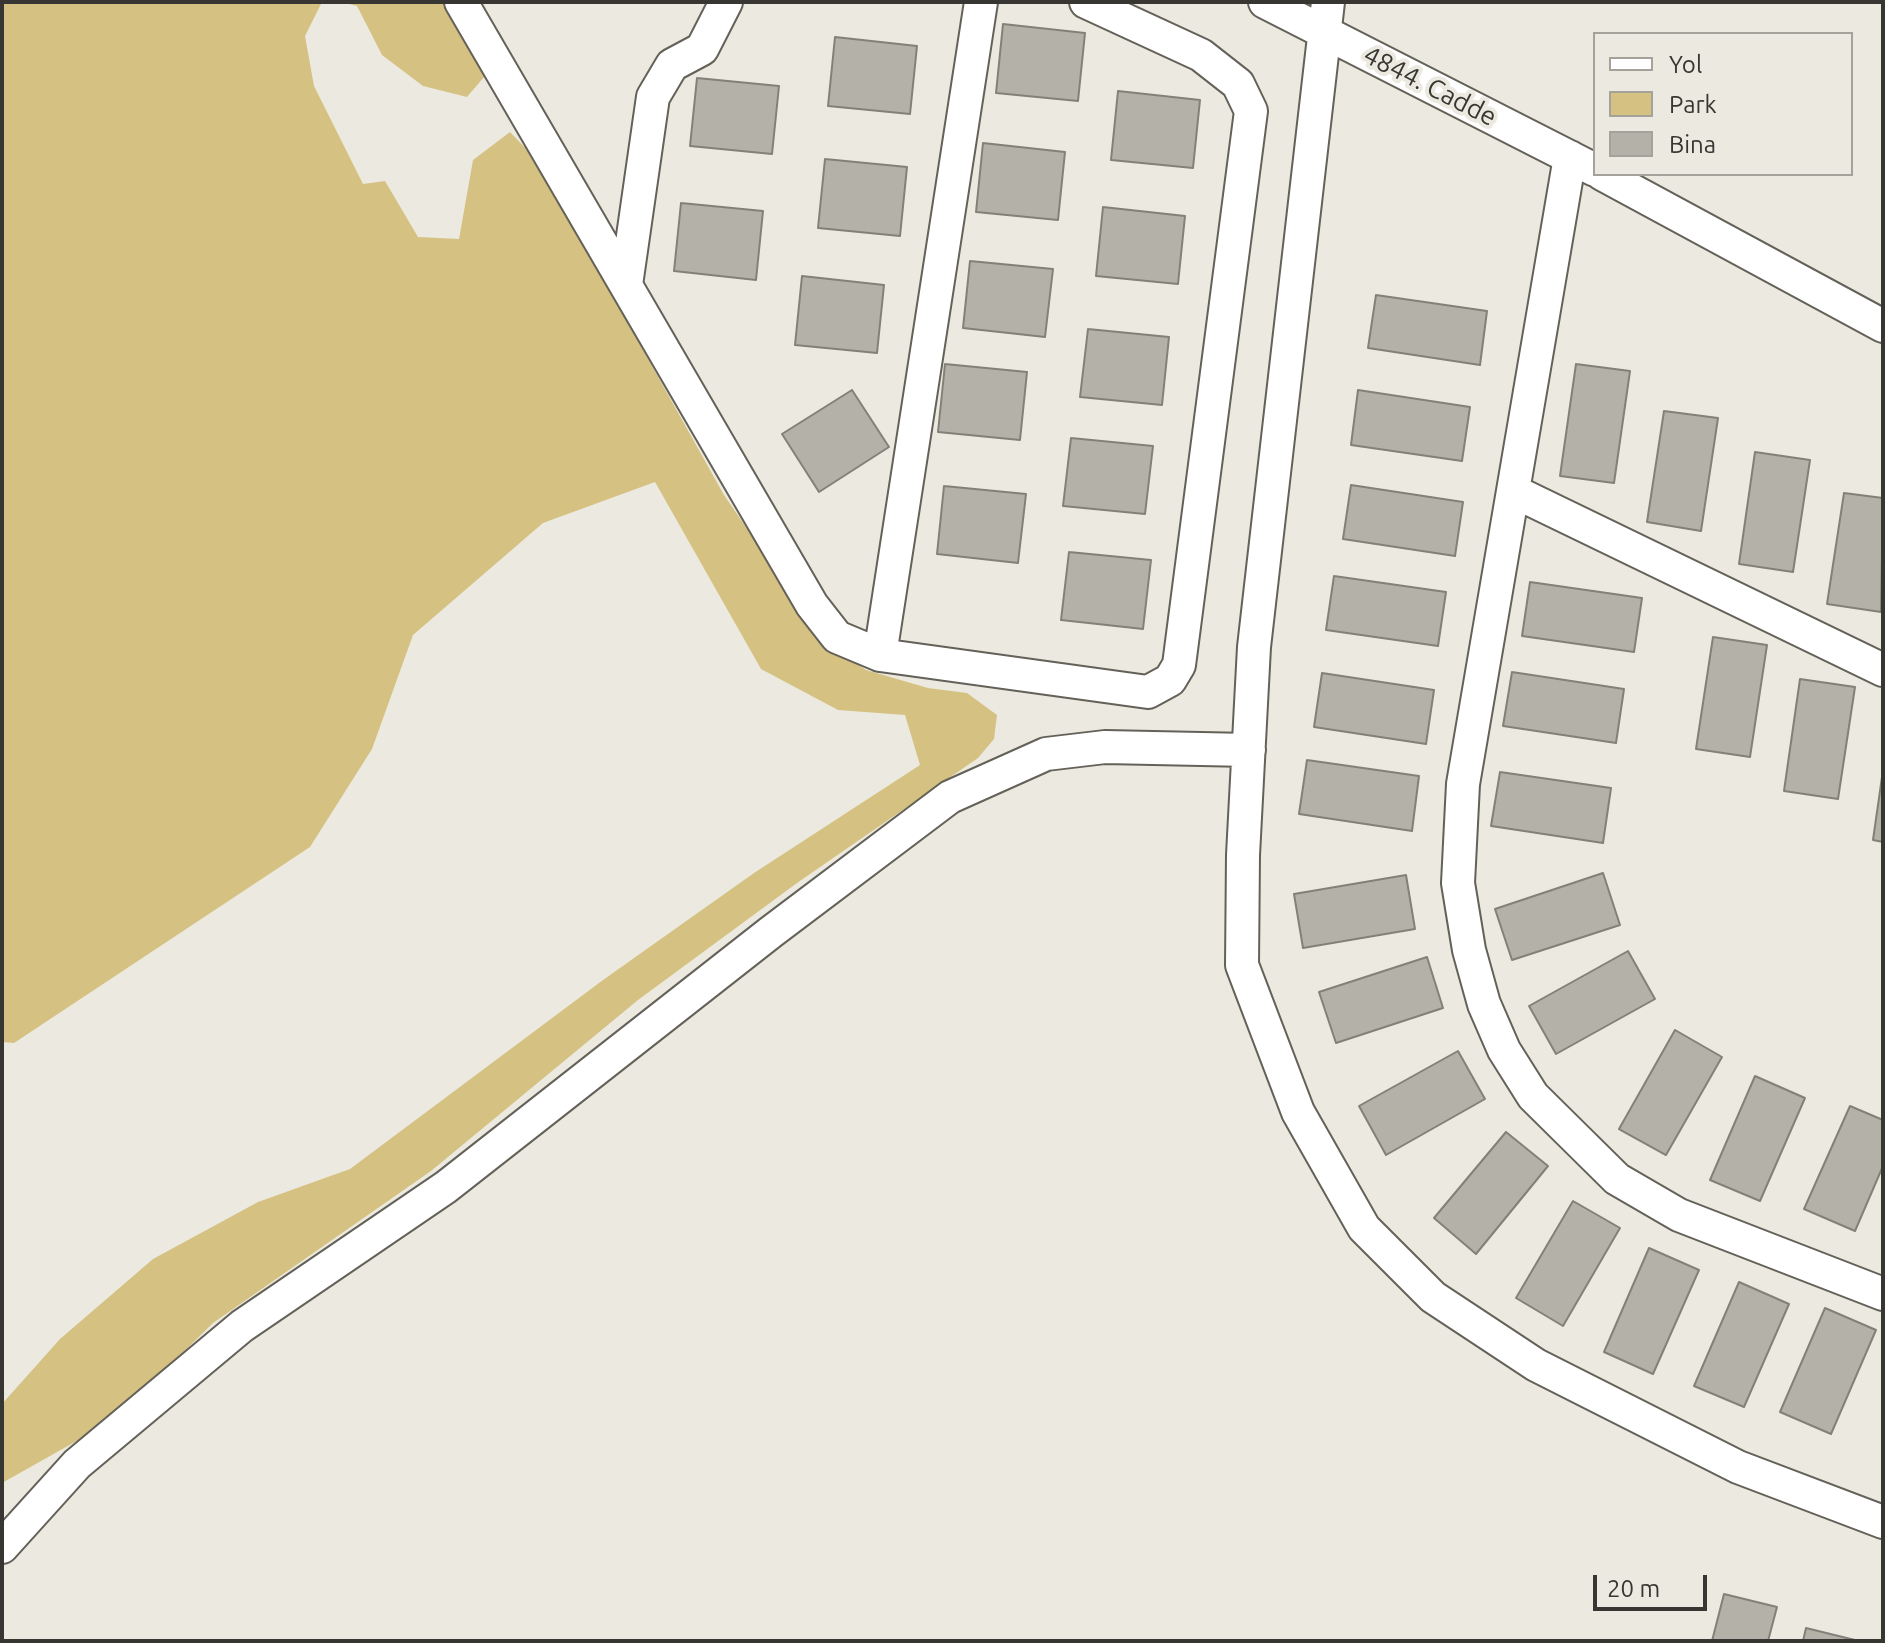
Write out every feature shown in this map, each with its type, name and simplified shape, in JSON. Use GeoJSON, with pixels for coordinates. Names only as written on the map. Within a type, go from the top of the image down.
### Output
{"type":"FeatureCollection","features":[{"type":"Feature","properties":{"kind":"street"},"geometry":{"type":"LineString","coordinates":[[461,2],[812,605],[837,637],[880,655],[1148,692],[1170,680],[1179,665],[1251,111],[1238,84],[1201,55],[1086,2]]}},
{"type":"Feature","properties":{"kind":"street"},"geometry":{"type":"LineString","coordinates":[[626,285],[653,97],[672,65],[702,49],[726,2]]}},
{"type":"Feature","properties":{"kind":"street"},"geometry":{"type":"LineString","coordinates":[[880,655],[981,2]]}},
{"type":"Feature","properties":{"kind":"street","name":"4844. Cadde"},"geometry":{"type":"LineString","coordinates":[[1265,2],[1326,17],[1582,164]]}},
{"type":"Feature","properties":{"kind":"street"},"geometry":{"type":"LineString","coordinates":[[1326,17],[1254,647],[1243,855],[1242,965],[1298,1112],[1364,1228],[1433,1297],[1536,1365],[1738,1467],[1883,1522]]}},
{"type":"Feature","properties":{"kind":"street"},"geometry":{"type":"LineString","coordinates":[[1582,164],[1513,491],[1463,784],[1458,883],[1469,950],[1484,1004],[1504,1050],[1533,1096],[1617,1179],[1679,1215],[1883,1294]]}},
{"type":"Feature","properties":{"kind":"street"},"geometry":{"type":"LineString","coordinates":[[1606,176],[1883,326]]}},
{"type":"Feature","properties":{"kind":"street"},"geometry":{"type":"LineString","coordinates":[[1513,491],[1883,670]]}},
{"type":"Feature","properties":{"kind":"street"},"geometry":{"type":"LineString","coordinates":[[2,1547],[77,1464],[242,1326],[446,1187],[771,932],[950,797],[1046,754],[1105,747],[1249,750]]}},
{"type":"Feature","properties":{"kind":"green space"},"geometry":{"type":"Polygon","coordinates":[[[2,2],[322,2],[305,36],[314,86],[363,184],[385,181],[418,237],[459,239],[473,160],[510,132],[537,160],[724,495],[824,641],[866,670],[928,688],[967,693],[997,715],[994,739],[978,758],[797,883],[638,1000],[431,1171],[213,1323],[160,1375],[82,1438],[2,1483],[2,1404],[60,1339],[153,1259],[258,1202],[350,1169],[603,980],[754,873],[920,765],[905,715],[838,710],[761,669],[655,482],[543,523],[413,635],[372,749],[310,847],[14,1043],[2,1042],[2,2]]]}},
{"type":"Feature","properties":{"kind":"green space"},"geometry":{"type":"Polygon","coordinates":[[[341,2],[446,2],[490,70],[467,97],[423,86],[382,55],[357,6],[341,2]]]}},
{"type":"Feature","properties":{"kind":"building"},"geometry":{"type":"Polygon","coordinates":[[[1003,24],[1085,33],[1078,101],[996,93],[1003,24]]]}},
{"type":"Feature","properties":{"kind":"building"},"geometry":{"type":"Polygon","coordinates":[[[835,37],[917,46],[910,114],[828,106],[835,37]]]}},
{"type":"Feature","properties":{"kind":"building"},"geometry":{"type":"Polygon","coordinates":[[[697,78],[779,86],[772,154],[690,146],[697,78]]]}},
{"type":"Feature","properties":{"kind":"building"},"geometry":{"type":"Polygon","coordinates":[[[1118,91],[1200,100],[1193,168],[1111,160],[1118,91]]]}},
{"type":"Feature","properties":{"kind":"building"},"geometry":{"type":"Polygon","coordinates":[[[983,143],[1065,152],[1058,220],[976,212],[983,143]]]}},
{"type":"Feature","properties":{"kind":"building"},"geometry":{"type":"Polygon","coordinates":[[[825,159],[907,167],[900,236],[818,228],[825,159]]]}},
{"type":"Feature","properties":{"kind":"building"},"geometry":{"type":"Polygon","coordinates":[[[681,203],[763,211],[756,280],[674,271],[681,203]]]}},
{"type":"Feature","properties":{"kind":"building"},"geometry":{"type":"Polygon","coordinates":[[[1103,207],[1185,216],[1178,284],[1096,276],[1103,207]]]}},
{"type":"Feature","properties":{"kind":"building"},"geometry":{"type":"Polygon","coordinates":[[[970,261],[1053,269],[1045,337],[963,328],[970,261]]]}},
{"type":"Feature","properties":{"kind":"building"},"geometry":{"type":"Polygon","coordinates":[[[802,276],[884,285],[877,353],[795,345],[802,276]]]}},
{"type":"Feature","properties":{"kind":"building"},"geometry":{"type":"Polygon","coordinates":[[[1376,295],[1487,311],[1480,365],[1368,348],[1376,295]]]}},
{"type":"Feature","properties":{"kind":"building"},"geometry":{"type":"Polygon","coordinates":[[[1088,329],[1169,337],[1162,405],[1080,397],[1088,329]]]}},
{"type":"Feature","properties":{"kind":"building"},"geometry":{"type":"Polygon","coordinates":[[[945,364],[1027,372],[1020,440],[938,432],[945,364]]]}},
{"type":"Feature","properties":{"kind":"building"},"geometry":{"type":"Polygon","coordinates":[[[1576,364],[1630,371],[1614,483],[1560,476],[1576,364]]]}},
{"type":"Feature","properties":{"kind":"building"},"geometry":{"type":"Polygon","coordinates":[[[852,390],[889,447],[819,492],[782,434],[852,390]]]}},
{"type":"Feature","properties":{"kind":"building"},"geometry":{"type":"Polygon","coordinates":[[[1358,390],[1470,407],[1462,461],[1351,445],[1358,390]]]}},
{"type":"Feature","properties":{"kind":"building"},"geometry":{"type":"Polygon","coordinates":[[[1664,411],[1718,418],[1701,531],[1647,522],[1664,411]]]}},
{"type":"Feature","properties":{"kind":"building"},"geometry":{"type":"Polygon","coordinates":[[[1071,438],[1153,446],[1145,514],[1063,506],[1071,438]]]}},
{"type":"Feature","properties":{"kind":"building"},"geometry":{"type":"Polygon","coordinates":[[[1755,452],[1810,460],[1793,572],[1739,564],[1755,452]]]}},
{"type":"Feature","properties":{"kind":"building"},"geometry":{"type":"Polygon","coordinates":[[[1351,485],[1463,502],[1455,556],[1343,539],[1351,485]]]}},
{"type":"Feature","properties":{"kind":"building"},"geometry":{"type":"Polygon","coordinates":[[[944,486],[1026,494],[1018,563],[937,554],[944,486]]]}},
{"type":"Feature","properties":{"kind":"building"},"geometry":{"type":"Polygon","coordinates":[[[1844,493],[1883,498],[1881,612],[1827,604],[1844,493]]]}},
{"type":"Feature","properties":{"kind":"building"},"geometry":{"type":"Polygon","coordinates":[[[1069,552],[1151,560],[1143,629],[1061,620],[1069,552]]]}},
{"type":"Feature","properties":{"kind":"building"},"geometry":{"type":"Polygon","coordinates":[[[1334,576],[1446,592],[1438,646],[1326,630],[1334,576]]]}},
{"type":"Feature","properties":{"kind":"building"},"geometry":{"type":"Polygon","coordinates":[[[1530,582],[1642,598],[1634,652],[1522,636],[1530,582]]]}},
{"type":"Feature","properties":{"kind":"building"},"geometry":{"type":"Polygon","coordinates":[[[1713,637],[1767,645],[1750,757],[1696,749],[1713,637]]]}},
{"type":"Feature","properties":{"kind":"building"},"geometry":{"type":"Polygon","coordinates":[[[1512,672],[1624,689],[1616,743],[1503,726],[1512,672]]]}},
{"type":"Feature","properties":{"kind":"building"},"geometry":{"type":"Polygon","coordinates":[[[1322,673],[1434,690],[1426,744],[1314,727],[1322,673]]]}},
{"type":"Feature","properties":{"kind":"building"},"geometry":{"type":"Polygon","coordinates":[[[1800,679],[1855,687],[1838,799],[1784,791],[1800,679]]]}},
{"type":"Feature","properties":{"kind":"building"},"geometry":{"type":"Polygon","coordinates":[[[1307,760],[1419,776],[1412,831],[1299,814],[1307,760]]]}},
{"type":"Feature","properties":{"kind":"building"},"geometry":{"type":"Polygon","coordinates":[[[1883,770],[1883,842],[1873,840],[1883,770]]]}},
{"type":"Feature","properties":{"kind":"building"},"geometry":{"type":"Polygon","coordinates":[[[1500,772],[1611,788],[1603,843],[1491,826],[1500,772]]]}},
{"type":"Feature","properties":{"kind":"building"},"geometry":{"type":"Polygon","coordinates":[[[1603,873],[1620,925],[1512,960],[1495,909],[1603,873]]]}},
{"type":"Feature","properties":{"kind":"building"},"geometry":{"type":"Polygon","coordinates":[[[1406,875],[1415,929],[1303,948],[1294,894],[1406,875]]]}},
{"type":"Feature","properties":{"kind":"building"},"geometry":{"type":"Polygon","coordinates":[[[1628,951],[1655,999],[1556,1054],[1529,1006],[1628,951]]]}},
{"type":"Feature","properties":{"kind":"building"},"geometry":{"type":"Polygon","coordinates":[[[1427,957],[1443,1008],[1336,1043],[1319,992],[1427,957]]]}},
{"type":"Feature","properties":{"kind":"building"},"geometry":{"type":"Polygon","coordinates":[[[1675,1030],[1722,1057],[1666,1155],[1619,1129],[1675,1030]]]}},
{"type":"Feature","properties":{"kind":"building"},"geometry":{"type":"Polygon","coordinates":[[[1458,1051],[1485,1099],[1386,1155],[1359,1106],[1458,1051]]]}},
{"type":"Feature","properties":{"kind":"building"},"geometry":{"type":"Polygon","coordinates":[[[1755,1076],[1805,1098],[1760,1201],[1710,1180],[1755,1076]]]}},
{"type":"Feature","properties":{"kind":"building"},"geometry":{"type":"Polygon","coordinates":[[[1850,1106],[1883,1120],[1883,1166],[1855,1231],[1804,1209],[1850,1106]]]}},
{"type":"Feature","properties":{"kind":"building"},"geometry":{"type":"Polygon","coordinates":[[[1506,1132],[1548,1166],[1476,1254],[1434,1218],[1506,1132]]]}},
{"type":"Feature","properties":{"kind":"building"},"geometry":{"type":"Polygon","coordinates":[[[1573,1201],[1620,1228],[1563,1326],[1516,1298],[1573,1201]]]}},
{"type":"Feature","properties":{"kind":"building"},"geometry":{"type":"Polygon","coordinates":[[[1649,1248],[1699,1270],[1653,1374],[1604,1352],[1649,1248]]]}},
{"type":"Feature","properties":{"kind":"building"},"geometry":{"type":"Polygon","coordinates":[[[1739,1282],[1789,1304],[1744,1407],[1694,1386],[1739,1282]]]}},
{"type":"Feature","properties":{"kind":"building"},"geometry":{"type":"Polygon","coordinates":[[[1825,1308],[1876,1330],[1831,1434],[1780,1412],[1825,1308]]]}},
{"type":"Feature","properties":{"kind":"building"},"geometry":{"type":"Polygon","coordinates":[[[1724,1594],[1777,1607],[1768,1641],[1712,1641],[1724,1594]]]}},
{"type":"Feature","properties":{"kind":"building"},"geometry":{"type":"Polygon","coordinates":[[[1806,1628],[1859,1641],[1803,1641],[1806,1628]]]}}]}
